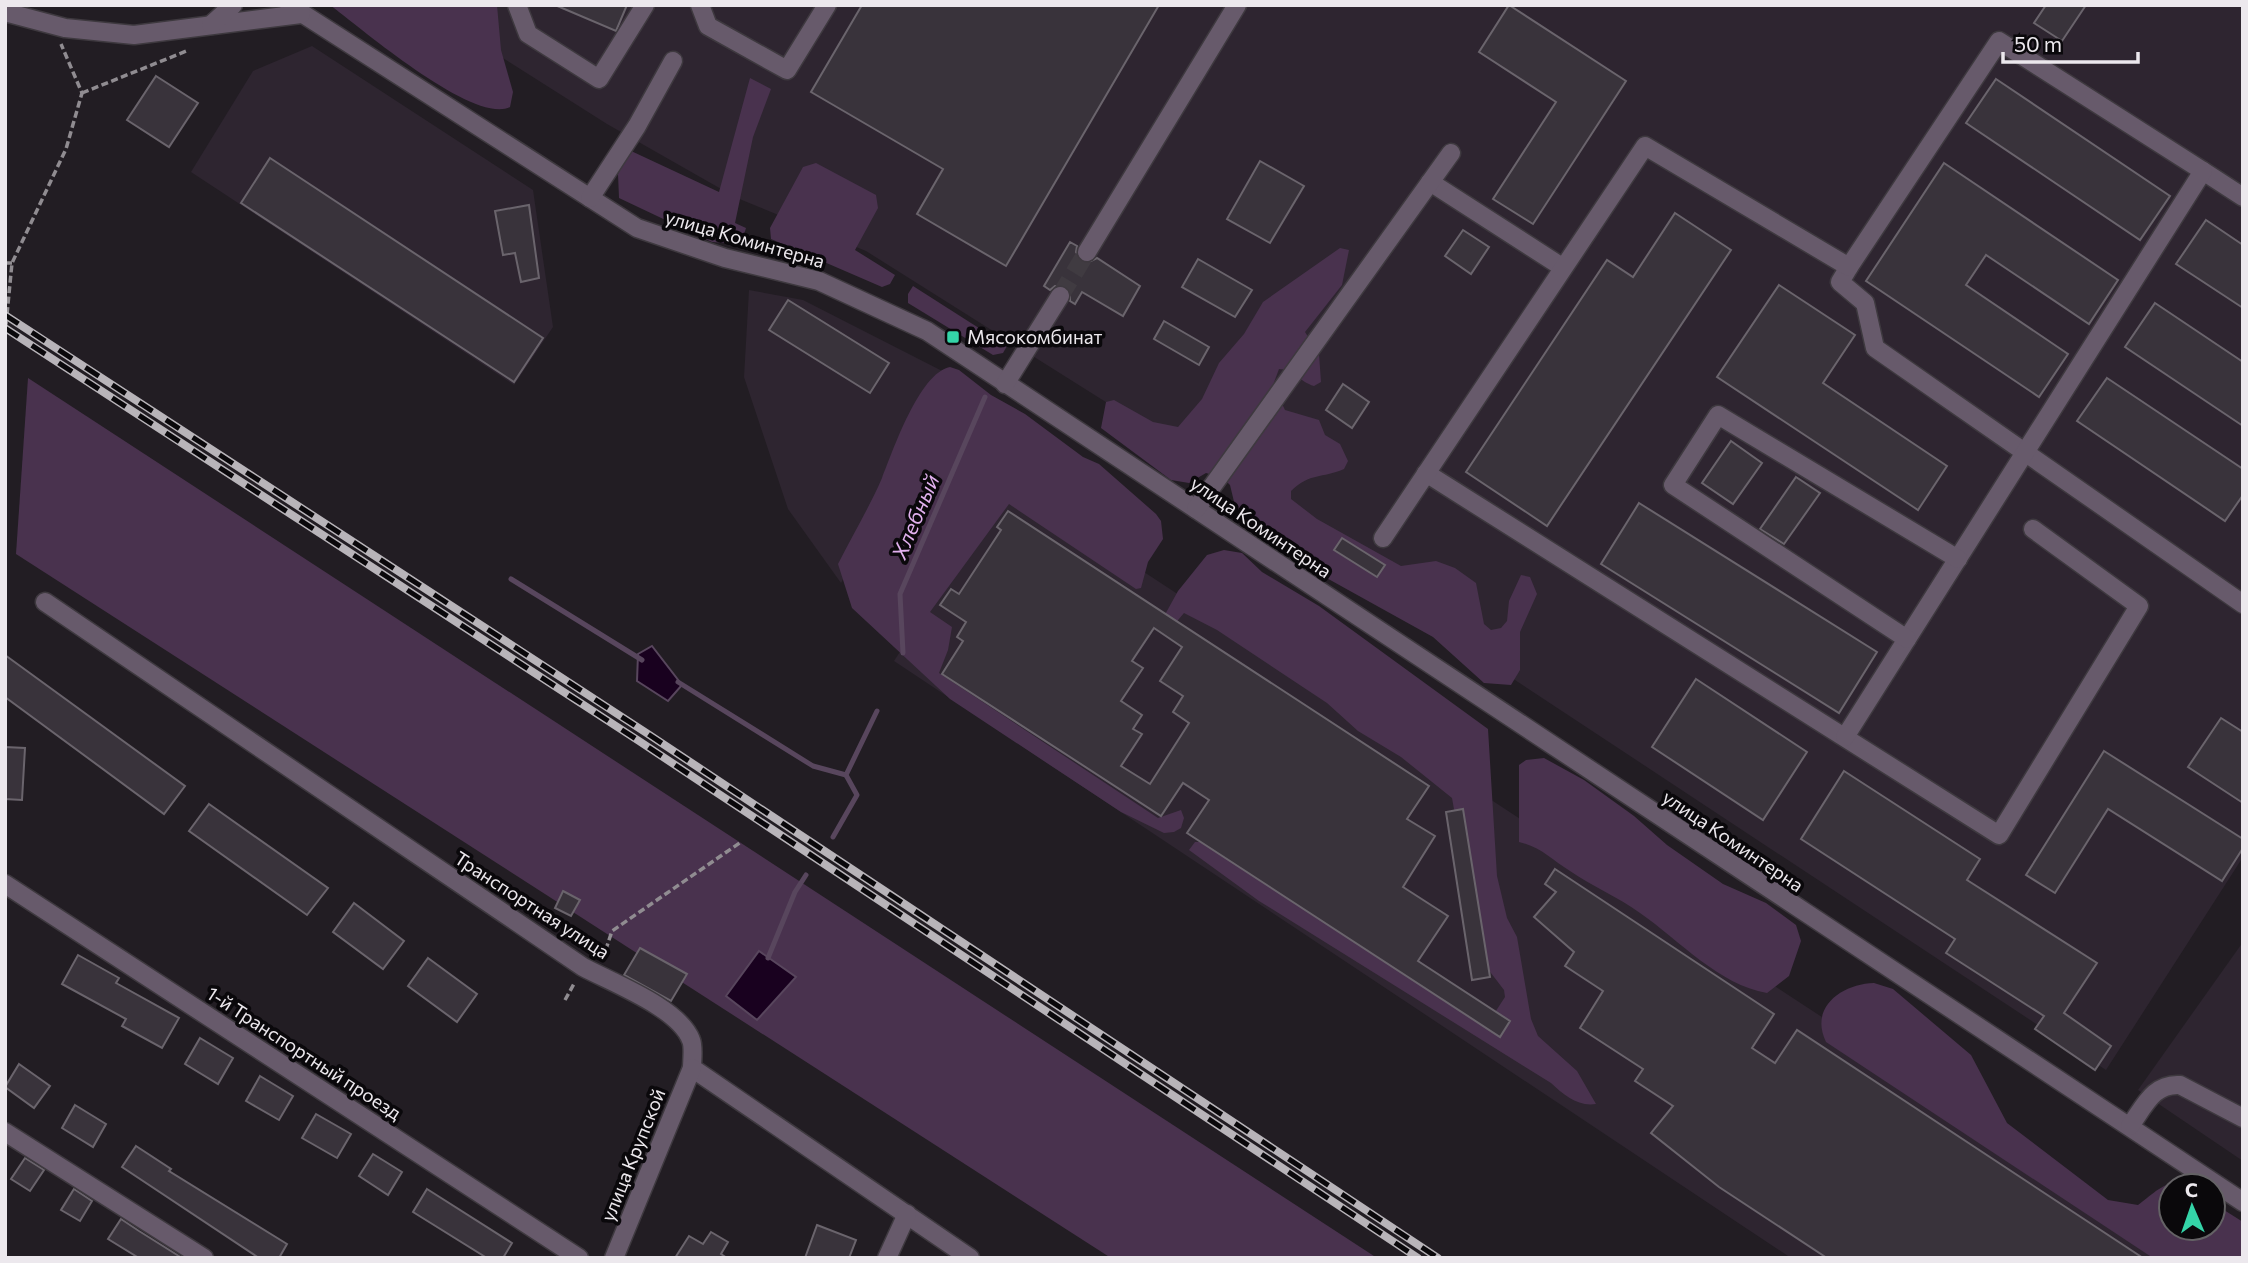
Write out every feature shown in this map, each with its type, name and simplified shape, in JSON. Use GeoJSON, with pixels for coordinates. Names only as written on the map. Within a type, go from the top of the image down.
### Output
{"type":"FeatureCollection","features":[{"type":"Feature","properties":{"kind":"street"},"geometry":{"type":"LineString","coordinates":[[204,27],[220,19],[233,5]]}},
{"type":"Feature","properties":{"kind":"street"},"geometry":{"type":"LineString","coordinates":[[517,5],[528,34],[599,79],[645,5]]}},
{"type":"Feature","properties":{"kind":"street"},"geometry":{"type":"LineString","coordinates":[[700,5],[708,26],[788,70],[827,5]]}},
{"type":"Feature","properties":{"kind":"street"},"geometry":{"type":"LineString","coordinates":[[1087,252],[1237,5]]}},
{"type":"Feature","properties":{"kind":"street","name":"улица Коминтерна"},"geometry":{"type":"LineString","coordinates":[[5,12],[53,26],[134,35],[204,27],[295,10],[637,228],[725,258],[819,281],[927,331],[2243,1202]]}},
{"type":"Feature","properties":{"kind":"street"},"geometry":{"type":"LineString","coordinates":[[2243,197],[2000,41],[1840,282],[1865,303],[1875,348],[2243,604]]}},
{"type":"Feature","properties":{"kind":"street"},"geometry":{"type":"LineString","coordinates":[[590,198],[673,61]]}},
{"type":"Feature","properties":{"kind":"street"},"geometry":{"type":"LineString","coordinates":[[1383,538],[1645,146],[1849,267]]}},
{"type":"Feature","properties":{"kind":"street"},"geometry":{"type":"LineString","coordinates":[[1196,509],[1451,153]]}},
{"type":"Feature","properties":{"kind":"street"},"geometry":{"type":"LineString","coordinates":[[1845,737],[2203,171]]}},
{"type":"Feature","properties":{"kind":"street"},"geometry":{"type":"LineString","coordinates":[[1430,182],[1562,267]]}},
{"type":"Feature","properties":{"kind":"street"},"geometry":{"type":"LineString","coordinates":[[1005,384],[1060,296]]}},
{"type":"Feature","properties":{"kind":"street"},"geometry":{"type":"LineString","coordinates":[[1907,639],[1673,485],[1718,415],[1958,559]]}},
{"type":"Feature","properties":{"kind":"street"},"geometry":{"type":"LineString","coordinates":[[1426,473],[1999,835],[2139,606],[2033,529]]}},
{"type":"Feature","properties":{"kind":"street","name":"Транспортная улица"},"geometry":{"type":"LineString","coordinates":[[45,602],[583,967],[658,1006],[676,1021],[691,1041],[692,1068]]}},
{"type":"Feature","properties":{"kind":"street","name":"1-й Транспортный проезд"},"geometry":{"type":"LineString","coordinates":[[5,884],[579,1258]]}},
{"type":"Feature","properties":{"kind":"street"},"geometry":{"type":"LineString","coordinates":[[692,1068],[970,1258]]}},
{"type":"Feature","properties":{"kind":"street","name":"улица Крупской"},"geometry":{"type":"LineString","coordinates":[[614,1258],[692,1068]]}},
{"type":"Feature","properties":{"kind":"street"},"geometry":{"type":"LineString","coordinates":[[2130,1126],[2157,1089],[2171,1084],[2180,1085],[2243,1118]]}},
{"type":"Feature","properties":{"kind":"street"},"geometry":{"type":"LineString","coordinates":[[5,1132],[204,1258]]}},
{"type":"Feature","properties":{"kind":"street"},"geometry":{"type":"LineString","coordinates":[[887,1258],[907,1214]]}},
{"type":"Feature","properties":{"kind":"path"},"geometry":{"type":"LineString","coordinates":[[5,335],[12,263],[66,149],[82,93],[53,26]]}},
{"type":"Feature","properties":{"kind":"path"},"geometry":{"type":"LineString","coordinates":[[82,93],[189,50]]}},
{"type":"Feature","properties":{"kind":"path"},"geometry":{"type":"LineString","coordinates":[[5,263],[12,263]]}},
{"type":"Feature","properties":{"kind":"path"},"geometry":{"type":"LineString","coordinates":[[565,1000],[583,967],[605,952],[612,932],[741,842]]}},
{"type":"Feature","properties":{"kind":"shaded area"},"geometry":{"type":"Polygon","coordinates":[[[330,5],[497,5],[501,50],[513,92],[510,107],[493,109],[471,102],[446,89],[418,72],[330,5]]]}},
{"type":"Feature","properties":{"kind":"shaded area"},"geometry":{"type":"Polygon","coordinates":[[[419,5],[2243,5],[2243,857],[2106,1070],[1518,682],[1190,455],[866,251],[737,198],[607,124],[419,5]]]}},
{"type":"Feature","properties":{"kind":"shaded area"},"geometry":{"type":"Polygon","coordinates":[[[312,46],[533,190],[553,327],[514,385],[191,172],[253,71],[312,46]]]}},
{"type":"Feature","properties":{"kind":"shaded area"},"geometry":{"type":"Polygon","coordinates":[[[750,78],[771,89],[753,137],[735,223],[746,228],[741,244],[712,242],[619,198],[618,174],[629,150],[719,192],[750,78]]]}},
{"type":"Feature","properties":{"kind":"shaded area"},"geometry":{"type":"Polygon","coordinates":[[[816,163],[876,195],[878,208],[855,250],[895,275],[890,284],[882,287],[771,239],[770,228],[803,167],[816,163]]]}},
{"type":"Feature","properties":{"kind":"shaded area"},"geometry":{"type":"Polygon","coordinates":[[[1340,248],[1349,250],[1342,285],[1305,332],[1319,354],[1321,382],[1314,386],[1288,371],[1279,369],[1273,385],[1285,410],[1319,420],[1325,435],[1340,444],[1348,461],[1344,469],[1310,478],[1298,485],[1291,491],[1291,499],[1317,519],[1401,566],[1436,561],[1455,568],[1476,583],[1484,624],[1491,630],[1501,628],[1507,621],[1509,601],[1521,575],[1530,577],[1537,594],[1520,632],[1520,670],[1511,685],[1484,683],[1433,637],[1323,576],[1236,510],[1230,485],[1223,478],[1206,473],[1189,483],[1171,480],[1101,428],[1106,402],[1114,400],[1153,422],[1178,427],[1202,399],[1219,363],[1244,334],[1263,302],[1340,248]]]}},
{"type":"Feature","properties":{"kind":"shaded area"},"geometry":{"type":"Polygon","coordinates":[[[913,286],[1007,346],[1003,353],[993,355],[908,303],[908,294],[913,286]]]}},
{"type":"Feature","properties":{"kind":"shaded area"},"geometry":{"type":"Polygon","coordinates":[[[749,290],[803,300],[952,376],[841,583],[788,509],[744,377],[749,290]]]}},
{"type":"Feature","properties":{"kind":"shaded area"},"geometry":{"type":"Polygon","coordinates":[[[950,367],[959,370],[991,395],[1025,414],[1083,457],[1099,464],[1156,514],[1161,521],[1163,539],[1148,562],[1141,588],[1136,589],[1009,504],[930,612],[952,627],[948,650],[939,673],[1158,818],[1181,810],[1184,818],[1181,828],[1174,832],[1164,833],[1121,812],[950,699],[852,608],[838,564],[877,489],[908,415],[928,383],[939,372],[950,367]]]}},
{"type":"Feature","properties":{"kind":"shaded area"},"geometry":{"type":"Polygon","coordinates":[[[28,378],[1377,1258],[1111,1258],[16,554],[28,378]]]}},
{"type":"Feature","properties":{"kind":"shaded area"},"geometry":{"type":"Polygon","coordinates":[[[1010,484],[2157,1237],[2157,1242],[2165,1242],[2189,1258],[1791,1258],[894,661],[1010,484]]]}},
{"type":"Feature","properties":{"kind":"shaded area"},"geometry":{"type":"Polygon","coordinates":[[[1224,550],[1242,553],[1262,572],[1319,606],[1488,729],[1497,876],[1507,918],[1517,937],[1531,1019],[1538,1036],[1577,1071],[1596,1104],[1583,1104],[1572,1099],[1551,1083],[1259,901],[1189,850],[1195,842],[1209,842],[1490,1020],[1505,997],[1504,990],[1481,960],[1452,798],[1401,757],[1358,731],[1327,703],[1217,630],[1184,613],[1173,626],[1162,620],[1178,591],[1207,555],[1224,550]]]}},
{"type":"Feature","properties":{"kind":"shaded area"},"geometry":{"type":"Polygon","coordinates":[[[652,646],[682,685],[668,701],[637,681],[638,654],[652,646]]]}},
{"type":"Feature","properties":{"kind":"shaded area"},"geometry":{"type":"Polygon","coordinates":[[[1544,758],[1584,780],[1634,816],[1667,845],[1723,884],[1766,903],[1796,925],[1801,941],[1789,976],[1767,993],[1732,981],[1700,960],[1632,907],[1540,850],[1519,842],[1519,765],[1526,760],[1544,758]]]}},
{"type":"Feature","properties":{"kind":"shaded area"},"geometry":{"type":"Polygon","coordinates":[[[2243,942],[2243,1161],[2138,1090],[2243,942]]]}},
{"type":"Feature","properties":{"kind":"shaded area"},"geometry":{"type":"Polygon","coordinates":[[[759,951],[796,977],[757,1020],[726,996],[759,951]]]}},
{"type":"Feature","properties":{"kind":"shaded area"},"geometry":{"type":"Polygon","coordinates":[[[1874,983],[1893,989],[1971,1055],[2007,1123],[2108,1200],[2138,1205],[2157,1191],[2157,1242],[2227,1242],[2227,1212],[2243,1222],[2243,1258],[2153,1258],[1826,1042],[1822,1029],[1825,1008],[1840,993],[1862,984],[1874,983]]]}},
{"type":"Feature","properties":{"kind":"building"},"geometry":{"type":"Polygon","coordinates":[[[555,5],[627,5],[616,31],[555,5]]]}},
{"type":"Feature","properties":{"kind":"building"},"geometry":{"type":"Polygon","coordinates":[[[862,5],[1159,5],[1006,266],[917,214],[943,169],[811,92],[862,5]]]}},
{"type":"Feature","properties":{"kind":"building"},"geometry":{"type":"Polygon","coordinates":[[[1509,5],[1626,81],[1533,224],[1493,199],[1556,102],[1479,52],[1509,5]]]}},
{"type":"Feature","properties":{"kind":"building"},"geometry":{"type":"Polygon","coordinates":[[[2046,5],[2086,5],[2062,41],[2034,23],[2046,5]]]}},
{"type":"Feature","properties":{"kind":"building"},"geometry":{"type":"Polygon","coordinates":[[[156,76],[198,103],[169,147],[127,120],[156,76]]]}},
{"type":"Feature","properties":{"kind":"building"},"geometry":{"type":"Polygon","coordinates":[[[1996,79],[2170,196],[2140,240],[1966,123],[1996,79]]]}},
{"type":"Feature","properties":{"kind":"building"},"geometry":{"type":"Polygon","coordinates":[[[270,158],[543,338],[514,382],[241,203],[270,158]]]}},
{"type":"Feature","properties":{"kind":"building"},"geometry":{"type":"Polygon","coordinates":[[[1260,161],[1304,186],[1270,243],[1227,219],[1260,161]]]}},
{"type":"Feature","properties":{"kind":"building"},"geometry":{"type":"Polygon","coordinates":[[[1944,163],[2118,280],[2089,324],[1986,255],[1966,285],[2068,354],[2039,397],[1866,281],[1944,163]]]}},
{"type":"Feature","properties":{"kind":"building"},"geometry":{"type":"Polygon","coordinates":[[[529,205],[539,278],[521,282],[515,253],[503,255],[495,211],[529,205]]]}},
{"type":"Feature","properties":{"kind":"building"},"geometry":{"type":"Polygon","coordinates":[[[1675,213],[1731,250],[1547,526],[1466,472],[1607,260],[1633,277],[1675,213]]]}},
{"type":"Feature","properties":{"kind":"building"},"geometry":{"type":"Polygon","coordinates":[[[2206,220],[2243,245],[2243,308],[2176,264],[2206,220]]]}},
{"type":"Feature","properties":{"kind":"building"},"geometry":{"type":"Polygon","coordinates":[[[1463,230],[1489,247],[1471,274],[1445,256],[1463,230]]]}},
{"type":"Feature","properties":{"kind":"building"},"geometry":{"type":"Polygon","coordinates":[[[1070,242],[1077,246],[1076,252],[1081,261],[1087,263],[1097,258],[1140,286],[1123,316],[1082,292],[1075,304],[1070,301],[1070,291],[1065,286],[1055,286],[1050,290],[1044,286],[1070,242]]]}},
{"type":"Feature","properties":{"kind":"building"},"geometry":{"type":"Polygon","coordinates":[[[1198,259],[1252,290],[1235,317],[1182,287],[1198,259]]]}},
{"type":"Feature","properties":{"kind":"building"},"geometry":{"type":"Polygon","coordinates":[[[1779,285],[1855,335],[1823,383],[1947,466],[1918,510],[1717,377],[1779,285]]]}},
{"type":"Feature","properties":{"kind":"building"},"geometry":{"type":"Polygon","coordinates":[[[788,300],[889,363],[870,393],[769,330],[788,300]]]}},
{"type":"Feature","properties":{"kind":"building"},"geometry":{"type":"Polygon","coordinates":[[[2155,303],[2243,362],[2243,426],[2125,347],[2155,303]]]}},
{"type":"Feature","properties":{"kind":"building"},"geometry":{"type":"Polygon","coordinates":[[[1164,321],[1209,347],[1199,365],[1154,339],[1164,321]]]}},
{"type":"Feature","properties":{"kind":"building"},"geometry":{"type":"Polygon","coordinates":[[[2107,378],[2243,469],[2243,495],[2225,521],[2077,421],[2107,378]]]}},
{"type":"Feature","properties":{"kind":"building"},"geometry":{"type":"Polygon","coordinates":[[[1343,384],[1369,402],[1352,428],[1326,410],[1343,384]]]}},
{"type":"Feature","properties":{"kind":"building"},"geometry":{"type":"Polygon","coordinates":[[[1731,441],[1762,463],[1733,504],[1702,483],[1731,441]]]}},
{"type":"Feature","properties":{"kind":"building"},"geometry":{"type":"Polygon","coordinates":[[[1796,477],[1820,493],[1784,544],[1760,529],[1796,477]]]}},
{"type":"Feature","properties":{"kind":"building"},"geometry":{"type":"Polygon","coordinates":[[[1639,503],[1877,652],[1839,713],[1601,564],[1639,503]]]}},
{"type":"Feature","properties":{"kind":"building"},"geometry":{"type":"Polygon","coordinates":[[[1008,511],[1429,786],[1407,819],[1435,836],[1403,887],[1448,916],[1418,961],[1510,1021],[1500,1037],[1187,833],[1209,800],[1183,783],[1161,816],[942,674],[963,641],[957,637],[966,622],[940,605],[951,589],[959,594],[1001,530],[997,527],[1008,511]],[[1154,628],[1132,661],[1143,668],[1121,701],[1142,715],[1133,729],[1142,734],[1121,766],[1150,784],[1189,723],[1173,712],[1183,696],[1160,681],[1182,647],[1154,628]]]}},
{"type":"Feature","properties":{"kind":"building"},"geometry":{"type":"Polygon","coordinates":[[[1342,538],[1385,565],[1377,577],[1334,550],[1342,538]]]}},
{"type":"Feature","properties":{"kind":"building"},"geometry":{"type":"Polygon","coordinates":[[[5,655],[185,786],[164,814],[5,697],[5,655]]]}},
{"type":"Feature","properties":{"kind":"building"},"geometry":{"type":"Polygon","coordinates":[[[1696,679],[1807,752],[1763,820],[1652,747],[1696,679]]]}},
{"type":"Feature","properties":{"kind":"building"},"geometry":{"type":"Polygon","coordinates":[[[2221,718],[2243,732],[2243,803],[2188,767],[2221,718]]]}},
{"type":"Feature","properties":{"kind":"building"},"geometry":{"type":"Polygon","coordinates":[[[5,747],[25,748],[22,800],[5,799],[5,747]]]}},
{"type":"Feature","properties":{"kind":"building"},"geometry":{"type":"Polygon","coordinates":[[[2104,751],[2243,839],[2243,848],[2222,881],[2108,809],[2055,893],[2026,875],[2104,751]]]}},
{"type":"Feature","properties":{"kind":"building"},"geometry":{"type":"Polygon","coordinates":[[[1844,771],[1980,859],[1967,880],[2097,963],[2064,1013],[2111,1046],[2095,1070],[2035,1029],[2044,1016],[1946,953],[1955,939],[1801,839],[1844,771]]]}},
{"type":"Feature","properties":{"kind":"building"},"geometry":{"type":"Polygon","coordinates":[[[209,804],[328,888],[307,915],[189,831],[209,804]]]}},
{"type":"Feature","properties":{"kind":"building"},"geometry":{"type":"Polygon","coordinates":[[[1463,809],[1490,977],[1472,980],[1446,812],[1463,809]]]}},
{"type":"Feature","properties":{"kind":"building"},"geometry":{"type":"Polygon","coordinates":[[[1555,869],[1774,1014],[1752,1048],[1775,1063],[1797,1030],[2143,1258],[1827,1258],[1719,1187],[1651,1133],[1673,1106],[1635,1081],[1643,1069],[1580,1028],[1603,991],[1565,966],[1574,952],[1534,917],[1556,892],[1545,884],[1555,869]]]}},
{"type":"Feature","properties":{"kind":"building"},"geometry":{"type":"Polygon","coordinates":[[[563,891],[580,900],[571,916],[555,908],[563,891]]]}},
{"type":"Feature","properties":{"kind":"building"},"geometry":{"type":"Polygon","coordinates":[[[354,903],[404,941],[383,969],[333,932],[354,903]]]}},
{"type":"Feature","properties":{"kind":"building"},"geometry":{"type":"Polygon","coordinates":[[[640,948],[687,974],[671,1001],[624,975],[640,948]]]}},
{"type":"Feature","properties":{"kind":"building"},"geometry":{"type":"Polygon","coordinates":[[[78,955],[119,978],[116,983],[179,1018],[162,1048],[122,1026],[126,1019],[62,984],[78,955]]]}},
{"type":"Feature","properties":{"kind":"building"},"geometry":{"type":"Polygon","coordinates":[[[428,958],[477,994],[457,1022],[408,986],[428,958]]]}},
{"type":"Feature","properties":{"kind":"building"},"geometry":{"type":"Polygon","coordinates":[[[200,1038],[233,1058],[218,1084],[185,1064],[200,1038]]]}},
{"type":"Feature","properties":{"kind":"building"},"geometry":{"type":"Polygon","coordinates":[[[19,1064],[50,1086],[34,1108],[5,1087],[19,1064]]]}},
{"type":"Feature","properties":{"kind":"building"},"geometry":{"type":"Polygon","coordinates":[[[260,1076],[293,1096],[279,1120],[246,1101],[260,1076]]]}},
{"type":"Feature","properties":{"kind":"building"},"geometry":{"type":"Polygon","coordinates":[[[75,1105],[106,1124],[93,1147],[62,1128],[75,1105]]]}},
{"type":"Feature","properties":{"kind":"building"},"geometry":{"type":"Polygon","coordinates":[[[316,1114],[351,1134],[337,1158],[302,1138],[316,1114]]]}},
{"type":"Feature","properties":{"kind":"building"},"geometry":{"type":"Polygon","coordinates":[[[136,1146],[171,1169],[169,1171],[287,1244],[279,1258],[259,1258],[122,1167],[136,1146]]]}},
{"type":"Feature","properties":{"kind":"building"},"geometry":{"type":"Polygon","coordinates":[[[373,1154],[402,1172],[388,1195],[359,1176],[373,1154]]]}},
{"type":"Feature","properties":{"kind":"building"},"geometry":{"type":"Polygon","coordinates":[[[25,1158],[44,1170],[30,1191],[11,1179],[25,1158]]]}},
{"type":"Feature","properties":{"kind":"building"},"geometry":{"type":"Polygon","coordinates":[[[74,1189],[92,1201],[80,1221],[61,1210],[74,1189]]]}},
{"type":"Feature","properties":{"kind":"building"},"geometry":{"type":"Polygon","coordinates":[[[427,1189],[512,1243],[503,1258],[487,1258],[413,1212],[427,1189]]]}},
{"type":"Feature","properties":{"kind":"building"},"geometry":{"type":"Polygon","coordinates":[[[121,1219],[182,1258],[139,1258],[108,1239],[121,1219]]]}},
{"type":"Feature","properties":{"kind":"building"},"geometry":{"type":"Polygon","coordinates":[[[817,1225],[856,1240],[849,1258],[805,1258],[817,1225]]]}},
{"type":"Feature","properties":{"kind":"building"},"geometry":{"type":"Polygon","coordinates":[[[711,1232],[728,1242],[721,1254],[727,1258],[675,1258],[689,1236],[703,1244],[711,1232]]]}},
{"type":"Feature","properties":{"kind":"waterway","name":"Хлебный"},"geometry":{"type":"LineString","coordinates":[[903,653],[900,594],[985,397]]}},
{"type":"Feature","properties":{"kind":"waterway"},"geometry":{"type":"LineString","coordinates":[[511,579],[642,660]]}},
{"type":"Feature","properties":{"kind":"waterway"},"geometry":{"type":"LineString","coordinates":[[678,682],[813,766],[846,775]]}},
{"type":"Feature","properties":{"kind":"waterway","name":"Хлебный"},"geometry":{"type":"LineString","coordinates":[[833,837],[857,795],[846,775],[877,711]]}},
{"type":"Feature","properties":{"kind":"waterway","name":"Хлебный"},"geometry":{"type":"LineString","coordinates":[[768,958],[795,892],[806,875]]}},
{"type":"Feature","properties":{"kind":"tunnel"},"geometry":{"type":"LineString","coordinates":[[1060,296],[1087,252]]}},
{"type":"Feature","properties":{"kind":"railway"},"geometry":{"type":"LineString","coordinates":[[5,315],[645,732],[1438,1258]]}},
{"type":"Feature","properties":{"kind":"railway"},"geometry":{"type":"LineString","coordinates":[[5,328],[639,741],[1418,1258]]}},
{"type":"Feature","properties":{"kind":"place","name":"Мясокомбинат"},"geometry":{"type":"Point","coordinates":[953,337]}}]}
